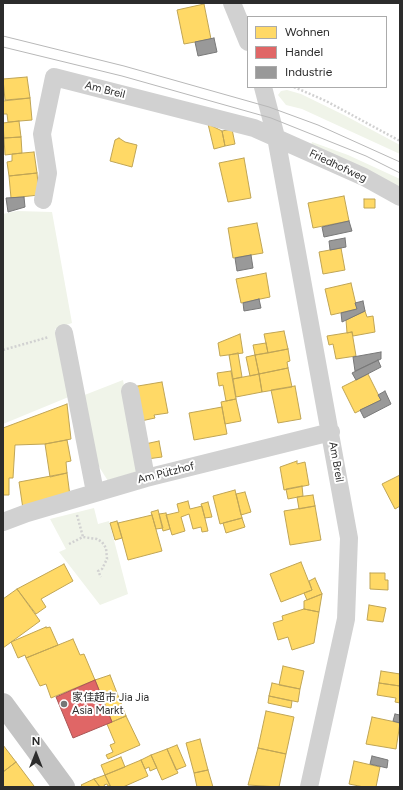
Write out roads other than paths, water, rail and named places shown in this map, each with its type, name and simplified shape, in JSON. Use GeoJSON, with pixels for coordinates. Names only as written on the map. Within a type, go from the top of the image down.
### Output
{"type":"FeatureCollection","features":[{"type":"Feature","properties":{"kind":"main road"},"geometry":{"type":"LineString","coordinates":[[3,704],[64,787]]}},
{"type":"Feature","properties":{"kind":"street"},"geometry":{"type":"LineString","coordinates":[[232,3],[247,40]]}},
{"type":"Feature","properties":{"kind":"street","name":"Am Breil"},"geometry":{"type":"LineString","coordinates":[[43,200],[48,173],[42,134],[54,77],[254,128],[276,136]]}},
{"type":"Feature","properties":{"kind":"street","name":"Am Breil"},"geometry":{"type":"LineString","coordinates":[[264,88],[276,136],[331,432],[349,538],[346,619],[309,787]]}},
{"type":"Feature","properties":{"kind":"street","name":"Friedhofweg"},"geometry":{"type":"LineString","coordinates":[[276,136],[364,177],[400,197]]}},
{"type":"Feature","properties":{"kind":"street"},"geometry":{"type":"LineString","coordinates":[[64,334],[95,492]]}},
{"type":"Feature","properties":{"kind":"street"},"geometry":{"type":"LineString","coordinates":[[130,391],[146,478]]}},
{"type":"Feature","properties":{"kind":"street","name":"Am Pützhof"},"geometry":{"type":"LineString","coordinates":[[4,520],[146,478],[331,432]]}},
{"type":"Feature","properties":{"kind":"tram line"},"geometry":{"type":"LineString","coordinates":[[3,36],[124,66],[269,107],[318,125],[400,162]]}},
{"type":"Feature","properties":{"kind":"tram line"},"geometry":{"type":"LineString","coordinates":[[3,47],[122,76],[271,118],[366,156],[400,173]]}},
{"type":"Feature","properties":{"kind":"place","name":"家佳超市 Jia Jia Asia Markt"},"geometry":{"type":"Point","coordinates":[64,704]}}]}
